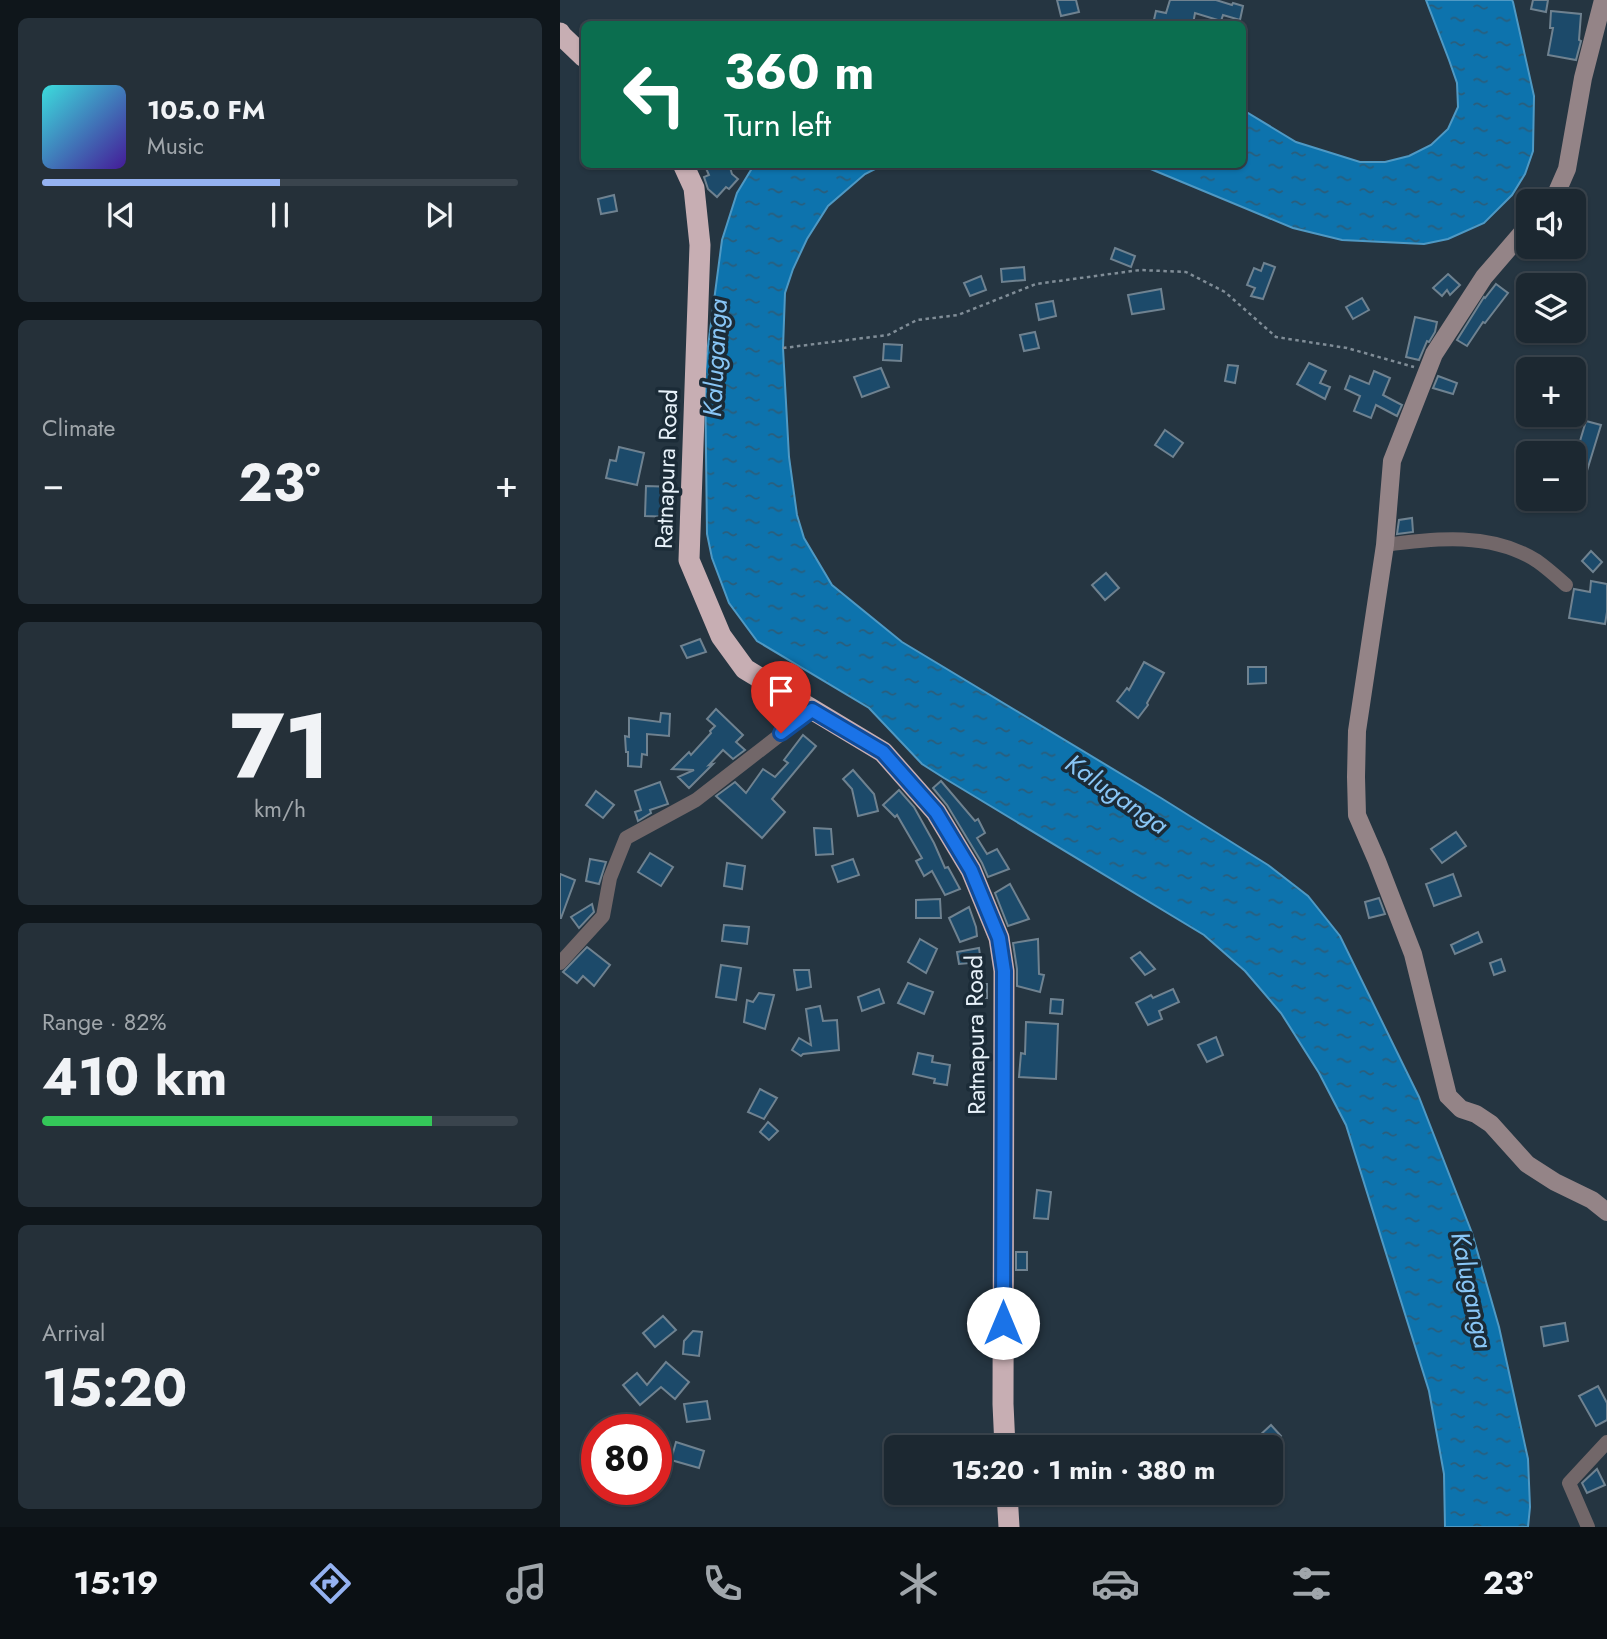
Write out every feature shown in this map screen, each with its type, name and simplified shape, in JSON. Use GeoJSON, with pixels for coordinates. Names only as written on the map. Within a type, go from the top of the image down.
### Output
{"type":"FeatureCollection","features":[{"type":"Feature","properties":{"kind":"highway"},"geometry":{"type":"LineString","coordinates":[[560,33],[581,54]]}},
{"type":"Feature","properties":{"kind":"highway","name":"Ratnapura Road"},"geometry":{"type":"LineString","coordinates":[[685,168],[694,188],[700,245],[688,560],[722,636],[745,669],[883,752],[936,812],[971,870],[999,938],[1004,971],[1004,1435]]}},
{"type":"Feature","properties":{"kind":"highway"},"geometry":{"type":"LineString","coordinates":[[1008,1505],[1009,1527]]}},
{"type":"Feature","properties":{"kind":"street"},"geometry":{"type":"LineString","coordinates":[[1558,189],[1567,169],[1583,78],[1602,0]]}},
{"type":"Feature","properties":{"kind":"street"},"geometry":{"type":"LineString","coordinates":[[1516,240],[1484,278],[1434,354],[1392,461],[1385,545],[1357,731],[1357,816],[1413,954],[1448,1096],[1461,1110],[1476,1114],[1491,1124],[1527,1164],[1555,1182],[1592,1200],[1607,1212]]}},
{"type":"Feature","properties":{"kind":"street"},"geometry":{"type":"LineString","coordinates":[[1385,545],[1468,539],[1506,546],[1536,561],[1566,584]]}},
{"type":"Feature","properties":{"kind":"street"},"geometry":{"type":"LineString","coordinates":[[560,963],[603,916],[610,878],[626,838],[696,800],[812,710]]}},
{"type":"Feature","properties":{"kind":"street"},"geometry":{"type":"LineString","coordinates":[[1588,1527],[1569,1483],[1607,1442]]}},
{"type":"Feature","properties":{"kind":"path"},"geometry":{"type":"LineString","coordinates":[[783,348],[888,335],[917,320],[958,315],[1036,284],[1152,270],[1186,272],[1225,292],[1276,337],[1347,348],[1427,371]]}},
{"type":"Feature","properties":{"kind":"water"},"geometry":{"type":"Polygon","coordinates":[[[1426,0],[1512,0],[1534,96],[1533,151],[1525,174],[1512,195],[1484,223],[1448,239],[1424,244],[1342,240],[1293,228],[1148,168],[1246,168],[1246,112],[1296,142],[1360,162],[1385,162],[1409,156],[1431,145],[1448,129],[1458,107],[1457,83],[1426,0]]]}},
{"type":"Feature","properties":{"kind":"water","name":"Kaluganga"},"geometry":{"type":"Polygon","coordinates":[[[752,168],[877,168],[865,174],[828,206],[807,239],[785,293],[783,348],[789,457],[797,515],[804,538],[832,585],[902,642],[1268,865],[1308,896],[1340,936],[1419,1097],[1472,1233],[1499,1327],[1528,1459],[1528,1527],[1445,1527],[1444,1474],[1429,1391],[1346,1125],[1319,1073],[1281,1013],[1245,971],[1204,935],[922,764],[869,708],[757,641],[729,603],[712,558],[707,534],[705,369],[722,240],[737,193],[752,168]]]}},
{"type":"Feature","properties":{"kind":"building"},"geometry":{"type":"Polygon","coordinates":[[[1057,0],[1076,0],[1079,12],[1061,16],[1057,0]]]}},
{"type":"Feature","properties":{"kind":"building"},"geometry":{"type":"Polygon","coordinates":[[[1170,0],[1216,0],[1243,6],[1240,20],[1223,15],[1221,21],[1195,13],[1194,21],[1154,21],[1156,11],[1166,13],[1170,0]]]}},
{"type":"Feature","properties":{"kind":"building"},"geometry":{"type":"Polygon","coordinates":[[[1533,0],[1548,0],[1546,12],[1531,9],[1533,0]]]}},
{"type":"Feature","properties":{"kind":"building"},"geometry":{"type":"Polygon","coordinates":[[[1551,11],[1581,14],[1581,41],[1576,60],[1548,55],[1553,28],[1550,28],[1551,11]]]}},
{"type":"Feature","properties":{"kind":"building"},"geometry":{"type":"Polygon","coordinates":[[[706,168],[730,168],[738,179],[717,197],[708,189],[704,177],[709,175],[706,168]]]}},
{"type":"Feature","properties":{"kind":"building"},"geometry":{"type":"Polygon","coordinates":[[[614,195],[617,211],[601,214],[598,199],[614,195]]]}},
{"type":"Feature","properties":{"kind":"building"},"geometry":{"type":"Polygon","coordinates":[[[1115,248],[1135,256],[1131,267],[1111,259],[1115,248]]]}},
{"type":"Feature","properties":{"kind":"building"},"geometry":{"type":"Polygon","coordinates":[[[1264,263],[1275,267],[1263,299],[1251,296],[1255,288],[1247,285],[1254,268],[1261,271],[1264,263]]]}},
{"type":"Feature","properties":{"kind":"building"},"geometry":{"type":"Polygon","coordinates":[[[1024,267],[1025,280],[1002,282],[1001,269],[1024,267]]]}},
{"type":"Feature","properties":{"kind":"building"},"geometry":{"type":"Polygon","coordinates":[[[1448,274],[1460,285],[1450,295],[1447,290],[1442,296],[1433,288],[1448,274]]]}},
{"type":"Feature","properties":{"kind":"building"},"geometry":{"type":"Polygon","coordinates":[[[981,276],[986,290],[970,296],[964,283],[981,276]]]}},
{"type":"Feature","properties":{"kind":"building"},"geometry":{"type":"Polygon","coordinates":[[[1496,284],[1508,293],[1467,346],[1457,340],[1484,297],[1496,284]]]}},
{"type":"Feature","properties":{"kind":"building"},"geometry":{"type":"Polygon","coordinates":[[[1161,289],[1164,309],[1132,314],[1128,295],[1161,289]]]}},
{"type":"Feature","properties":{"kind":"building"},"geometry":{"type":"Polygon","coordinates":[[[1362,298],[1369,310],[1353,319],[1346,307],[1362,298]]]}},
{"type":"Feature","properties":{"kind":"building"},"geometry":{"type":"Polygon","coordinates":[[[1053,301],[1056,316],[1039,320],[1036,304],[1053,301]]]}},
{"type":"Feature","properties":{"kind":"building"},"geometry":{"type":"Polygon","coordinates":[[[1415,317],[1437,322],[1435,332],[1429,342],[1427,341],[1419,360],[1406,357],[1415,317]]]}},
{"type":"Feature","properties":{"kind":"building"},"geometry":{"type":"Polygon","coordinates":[[[1035,332],[1039,348],[1024,351],[1020,335],[1035,332]]]}},
{"type":"Feature","properties":{"kind":"building"},"geometry":{"type":"Polygon","coordinates":[[[884,344],[902,345],[901,361],[883,360],[884,344]]]}},
{"type":"Feature","properties":{"kind":"building"},"geometry":{"type":"Polygon","coordinates":[[[1309,363],[1326,371],[1320,383],[1330,387],[1325,399],[1297,384],[1309,363]]]}},
{"type":"Feature","properties":{"kind":"building"},"geometry":{"type":"Polygon","coordinates":[[[1228,365],[1238,366],[1235,383],[1225,381],[1228,365]]]}},
{"type":"Feature","properties":{"kind":"building"},"geometry":{"type":"Polygon","coordinates":[[[881,368],[889,387],[862,397],[854,377],[881,368]]]}},
{"type":"Feature","properties":{"kind":"building"},"geometry":{"type":"Polygon","coordinates":[[[1374,371],[1390,378],[1383,395],[1402,405],[1397,416],[1376,405],[1371,418],[1354,411],[1360,396],[1345,389],[1350,376],[1369,384],[1374,371]]]}},
{"type":"Feature","properties":{"kind":"building"},"geometry":{"type":"Polygon","coordinates":[[[1438,376],[1457,383],[1453,394],[1433,388],[1438,376]]]}},
{"type":"Feature","properties":{"kind":"building"},"geometry":{"type":"Polygon","coordinates":[[[1586,421],[1601,425],[1586,474],[1586,441],[1580,441],[1586,421]]]}},
{"type":"Feature","properties":{"kind":"building"},"geometry":{"type":"Polygon","coordinates":[[[1165,430],[1183,443],[1173,457],[1155,445],[1165,430]]]}},
{"type":"Feature","properties":{"kind":"building"},"geometry":{"type":"Polygon","coordinates":[[[619,447],[644,453],[637,485],[606,478],[610,460],[616,461],[619,447]]]}},
{"type":"Feature","properties":{"kind":"building"},"geometry":{"type":"Polygon","coordinates":[[[646,486],[675,487],[673,517],[645,516],[646,486]]]}},
{"type":"Feature","properties":{"kind":"building"},"geometry":{"type":"Polygon","coordinates":[[[1412,518],[1413,532],[1397,534],[1399,520],[1412,518]]]}},
{"type":"Feature","properties":{"kind":"building"},"geometry":{"type":"Polygon","coordinates":[[[1591,551],[1602,562],[1593,572],[1582,561],[1591,551]]]}},
{"type":"Feature","properties":{"kind":"building"},"geometry":{"type":"Polygon","coordinates":[[[1106,573],[1119,588],[1105,600],[1092,585],[1106,573]]]}},
{"type":"Feature","properties":{"kind":"building"},"geometry":{"type":"Polygon","coordinates":[[[1591,581],[1607,584],[1605,624],[1569,618],[1574,589],[1590,592],[1591,581]]]}},
{"type":"Feature","properties":{"kind":"building"},"geometry":{"type":"Polygon","coordinates":[[[700,639],[706,652],[687,658],[681,646],[700,639]]]}},
{"type":"Feature","properties":{"kind":"building"},"geometry":{"type":"Polygon","coordinates":[[[1144,662],[1164,673],[1148,705],[1138,718],[1117,701],[1127,688],[1129,690],[1144,662]]]}},
{"type":"Feature","properties":{"kind":"building"},"geometry":{"type":"Polygon","coordinates":[[[1248,667],[1266,667],[1266,683],[1248,684],[1248,667]]]}},
{"type":"Feature","properties":{"kind":"building"},"geometry":{"type":"Polygon","coordinates":[[[716,709],[743,735],[736,742],[745,750],[733,759],[723,750],[689,788],[678,777],[694,770],[672,769],[689,752],[691,755],[711,733],[715,726],[707,719],[716,709]]]}},
{"type":"Feature","properties":{"kind":"building"},"geometry":{"type":"Polygon","coordinates":[[[661,713],[670,714],[669,736],[647,734],[647,755],[642,754],[641,767],[628,766],[625,736],[629,737],[629,718],[660,722],[661,713]]]}},
{"type":"Feature","properties":{"kind":"building"},"geometry":{"type":"Polygon","coordinates":[[[803,735],[816,746],[772,799],[785,812],[762,838],[716,796],[735,782],[746,793],[763,769],[775,777],[788,763],[784,760],[803,735]]]}},
{"type":"Feature","properties":{"kind":"building"},"geometry":{"type":"Polygon","coordinates":[[[853,770],[874,794],[878,811],[858,816],[852,789],[843,779],[853,770]]]}},
{"type":"Feature","properties":{"kind":"building"},"geometry":{"type":"Polygon","coordinates":[[[941,781],[975,821],[978,819],[985,833],[977,838],[987,854],[997,849],[1009,869],[988,877],[947,805],[933,788],[941,781]]]}},
{"type":"Feature","properties":{"kind":"building"},"geometry":{"type":"Polygon","coordinates":[[[660,782],[668,804],[650,810],[651,813],[638,821],[635,812],[641,810],[635,791],[660,782]]]}},
{"type":"Feature","properties":{"kind":"building"},"geometry":{"type":"Polygon","coordinates":[[[899,790],[914,807],[945,868],[948,867],[960,889],[945,895],[932,871],[924,876],[916,861],[922,858],[897,815],[895,817],[883,805],[899,790]]]}},
{"type":"Feature","properties":{"kind":"building"},"geometry":{"type":"Polygon","coordinates":[[[596,791],[614,805],[603,818],[586,805],[596,791]]]}},
{"type":"Feature","properties":{"kind":"building"},"geometry":{"type":"Polygon","coordinates":[[[814,828],[831,829],[833,854],[816,855],[814,828]]]}},
{"type":"Feature","properties":{"kind":"building"},"geometry":{"type":"Polygon","coordinates":[[[1456,832],[1466,846],[1442,863],[1431,849],[1456,832]]]}},
{"type":"Feature","properties":{"kind":"building"},"geometry":{"type":"Polygon","coordinates":[[[650,853],[673,867],[661,886],[638,872],[650,853]]]}},
{"type":"Feature","properties":{"kind":"building"},"geometry":{"type":"Polygon","coordinates":[[[590,859],[606,862],[599,884],[586,881],[590,859]]]}},
{"type":"Feature","properties":{"kind":"building"},"geometry":{"type":"Polygon","coordinates":[[[853,859],[859,875],[838,882],[832,866],[853,859]]]}},
{"type":"Feature","properties":{"kind":"building"},"geometry":{"type":"Polygon","coordinates":[[[727,863],[745,866],[742,889],[724,886],[727,863]]]}},
{"type":"Feature","properties":{"kind":"building"},"geometry":{"type":"Polygon","coordinates":[[[560,874],[575,880],[561,918],[560,918],[560,874]]]}},
{"type":"Feature","properties":{"kind":"building"},"geometry":{"type":"Polygon","coordinates":[[[1453,874],[1461,896],[1434,906],[1426,884],[1453,874]]]}},
{"type":"Feature","properties":{"kind":"building"},"geometry":{"type":"Polygon","coordinates":[[[1010,884],[1029,919],[1008,926],[995,893],[1010,884]]]}},
{"type":"Feature","properties":{"kind":"building"},"geometry":{"type":"Polygon","coordinates":[[[1379,898],[1385,914],[1369,918],[1365,902],[1379,898]]]}},
{"type":"Feature","properties":{"kind":"building"},"geometry":{"type":"Polygon","coordinates":[[[940,899],[941,918],[916,918],[916,900],[940,899]]]}},
{"type":"Feature","properties":{"kind":"building"},"geometry":{"type":"Polygon","coordinates":[[[592,904],[594,912],[579,928],[571,917],[592,904]]]}},
{"type":"Feature","properties":{"kind":"building"},"geometry":{"type":"Polygon","coordinates":[[[969,907],[977,936],[960,942],[949,918],[969,907]]]}},
{"type":"Feature","properties":{"kind":"building"},"geometry":{"type":"Polygon","coordinates":[[[724,925],[749,927],[747,944],[722,941],[724,925]]]}},
{"type":"Feature","properties":{"kind":"building"},"geometry":{"type":"Polygon","coordinates":[[[1478,932],[1482,942],[1455,954],[1451,945],[1478,932]]]}},
{"type":"Feature","properties":{"kind":"building"},"geometry":{"type":"Polygon","coordinates":[[[920,939],[937,949],[926,973],[908,962],[920,939]]]}},
{"type":"Feature","properties":{"kind":"building"},"geometry":{"type":"Polygon","coordinates":[[[1038,939],[1039,974],[1044,975],[1040,992],[1017,986],[1013,943],[1038,939]]]}},
{"type":"Feature","properties":{"kind":"building"},"geometry":{"type":"Polygon","coordinates":[[[587,947],[610,965],[594,986],[583,976],[577,983],[563,972],[587,947]]]}},
{"type":"Feature","properties":{"kind":"building"},"geometry":{"type":"Polygon","coordinates":[[[979,948],[981,962],[959,964],[957,952],[979,948]]]}},
{"type":"Feature","properties":{"kind":"building"},"geometry":{"type":"Polygon","coordinates":[[[1140,952],[1155,969],[1145,975],[1131,958],[1140,952]]]}},
{"type":"Feature","properties":{"kind":"building"},"geometry":{"type":"Polygon","coordinates":[[[1501,959],[1505,971],[1494,975],[1490,963],[1501,959]]]}},
{"type":"Feature","properties":{"kind":"building"},"geometry":{"type":"Polygon","coordinates":[[[721,965],[741,968],[736,1000],[716,997],[721,965]]]}},
{"type":"Feature","properties":{"kind":"building"},"geometry":{"type":"Polygon","coordinates":[[[794,970],[809,970],[811,987],[797,990],[794,970]]]}},
{"type":"Feature","properties":{"kind":"building"},"geometry":{"type":"Polygon","coordinates":[[[908,983],[933,992],[924,1014],[898,1003],[908,983]]]}},
{"type":"Feature","properties":{"kind":"building"},"geometry":{"type":"Polygon","coordinates":[[[975,984],[987,984],[987,998],[975,998],[975,984]]]}},
{"type":"Feature","properties":{"kind":"building"},"geometry":{"type":"Polygon","coordinates":[[[879,989],[884,1003],[862,1011],[858,997],[879,989]]]}},
{"type":"Feature","properties":{"kind":"building"},"geometry":{"type":"Polygon","coordinates":[[[1173,989],[1179,1002],[1159,1011],[1162,1019],[1148,1025],[1136,1003],[1151,995],[1153,998],[1173,989]]]}},
{"type":"Feature","properties":{"kind":"building"},"geometry":{"type":"Polygon","coordinates":[[[759,993],[774,995],[765,1029],[744,1022],[747,1000],[753,1002],[759,993]]]}},
{"type":"Feature","properties":{"kind":"building"},"geometry":{"type":"Polygon","coordinates":[[[1051,999],[1063,1000],[1062,1014],[1050,1013],[1051,999]]]}},
{"type":"Feature","properties":{"kind":"building"},"geometry":{"type":"Polygon","coordinates":[[[820,1006],[823,1021],[837,1020],[839,1050],[801,1056],[792,1050],[799,1038],[811,1045],[806,1009],[820,1006]]]}},
{"type":"Feature","properties":{"kind":"building"},"geometry":{"type":"Polygon","coordinates":[[[1026,1022],[1058,1024],[1056,1079],[1019,1077],[1021,1053],[1025,1054],[1026,1022]]]}},
{"type":"Feature","properties":{"kind":"building"},"geometry":{"type":"Polygon","coordinates":[[[1216,1037],[1223,1055],[1207,1062],[1198,1045],[1216,1037]]]}},
{"type":"Feature","properties":{"kind":"building"},"geometry":{"type":"Polygon","coordinates":[[[918,1053],[933,1056],[932,1062],[950,1065],[947,1085],[913,1074],[918,1053]]]}},
{"type":"Feature","properties":{"kind":"building"},"geometry":{"type":"Polygon","coordinates":[[[760,1089],[777,1098],[764,1119],[748,1112],[760,1089]]]}},
{"type":"Feature","properties":{"kind":"building"},"geometry":{"type":"Polygon","coordinates":[[[768,1122],[778,1131],[769,1140],[760,1132],[768,1122]]]}},
{"type":"Feature","properties":{"kind":"building"},"geometry":{"type":"Polygon","coordinates":[[[1037,1190],[1051,1192],[1048,1219],[1034,1218],[1037,1190]]]}},
{"type":"Feature","properties":{"kind":"building"},"geometry":{"type":"Polygon","coordinates":[[[1016,1252],[1027,1252],[1027,1270],[1016,1270],[1016,1252]]]}},
{"type":"Feature","properties":{"kind":"building"},"geometry":{"type":"Polygon","coordinates":[[[663,1316],[676,1330],[655,1347],[643,1333],[663,1316]]]}},
{"type":"Feature","properties":{"kind":"building"},"geometry":{"type":"Polygon","coordinates":[[[1565,1323],[1568,1341],[1544,1346],[1541,1327],[1565,1323]]]}},
{"type":"Feature","properties":{"kind":"building"},"geometry":{"type":"Polygon","coordinates":[[[693,1331],[702,1332],[699,1356],[683,1354],[684,1341],[693,1331]]]}},
{"type":"Feature","properties":{"kind":"building"},"geometry":{"type":"Polygon","coordinates":[[[666,1362],[689,1382],[675,1399],[661,1387],[640,1405],[623,1385],[637,1373],[647,1385],[666,1362]]]}},
{"type":"Feature","properties":{"kind":"building"},"geometry":{"type":"Polygon","coordinates":[[[1598,1386],[1607,1403],[1607,1420],[1596,1426],[1579,1396],[1598,1386]]]}},
{"type":"Feature","properties":{"kind":"building"},"geometry":{"type":"Polygon","coordinates":[[[707,1401],[710,1419],[687,1422],[684,1404],[707,1401]]]}},
{"type":"Feature","properties":{"kind":"building"},"geometry":{"type":"Polygon","coordinates":[[[1271,1425],[1280,1435],[1260,1435],[1271,1425]]]}},
{"type":"Feature","properties":{"kind":"building"},"geometry":{"type":"Polygon","coordinates":[[[676,1442],[704,1451],[699,1468],[672,1460],[676,1442]]]}},
{"type":"Feature","properties":{"kind":"building"},"geometry":{"type":"Polygon","coordinates":[[[1597,1469],[1605,1485],[1587,1493],[1582,1483],[1597,1469]]]}},
{"type":"Feature","properties":{"kind":"route"},"geometry":{"type":"LineString","coordinates":[[781,733],[812,710],[883,752],[936,812],[971,870],[999,938],[1004,971],[1003,1323]]}}]}
